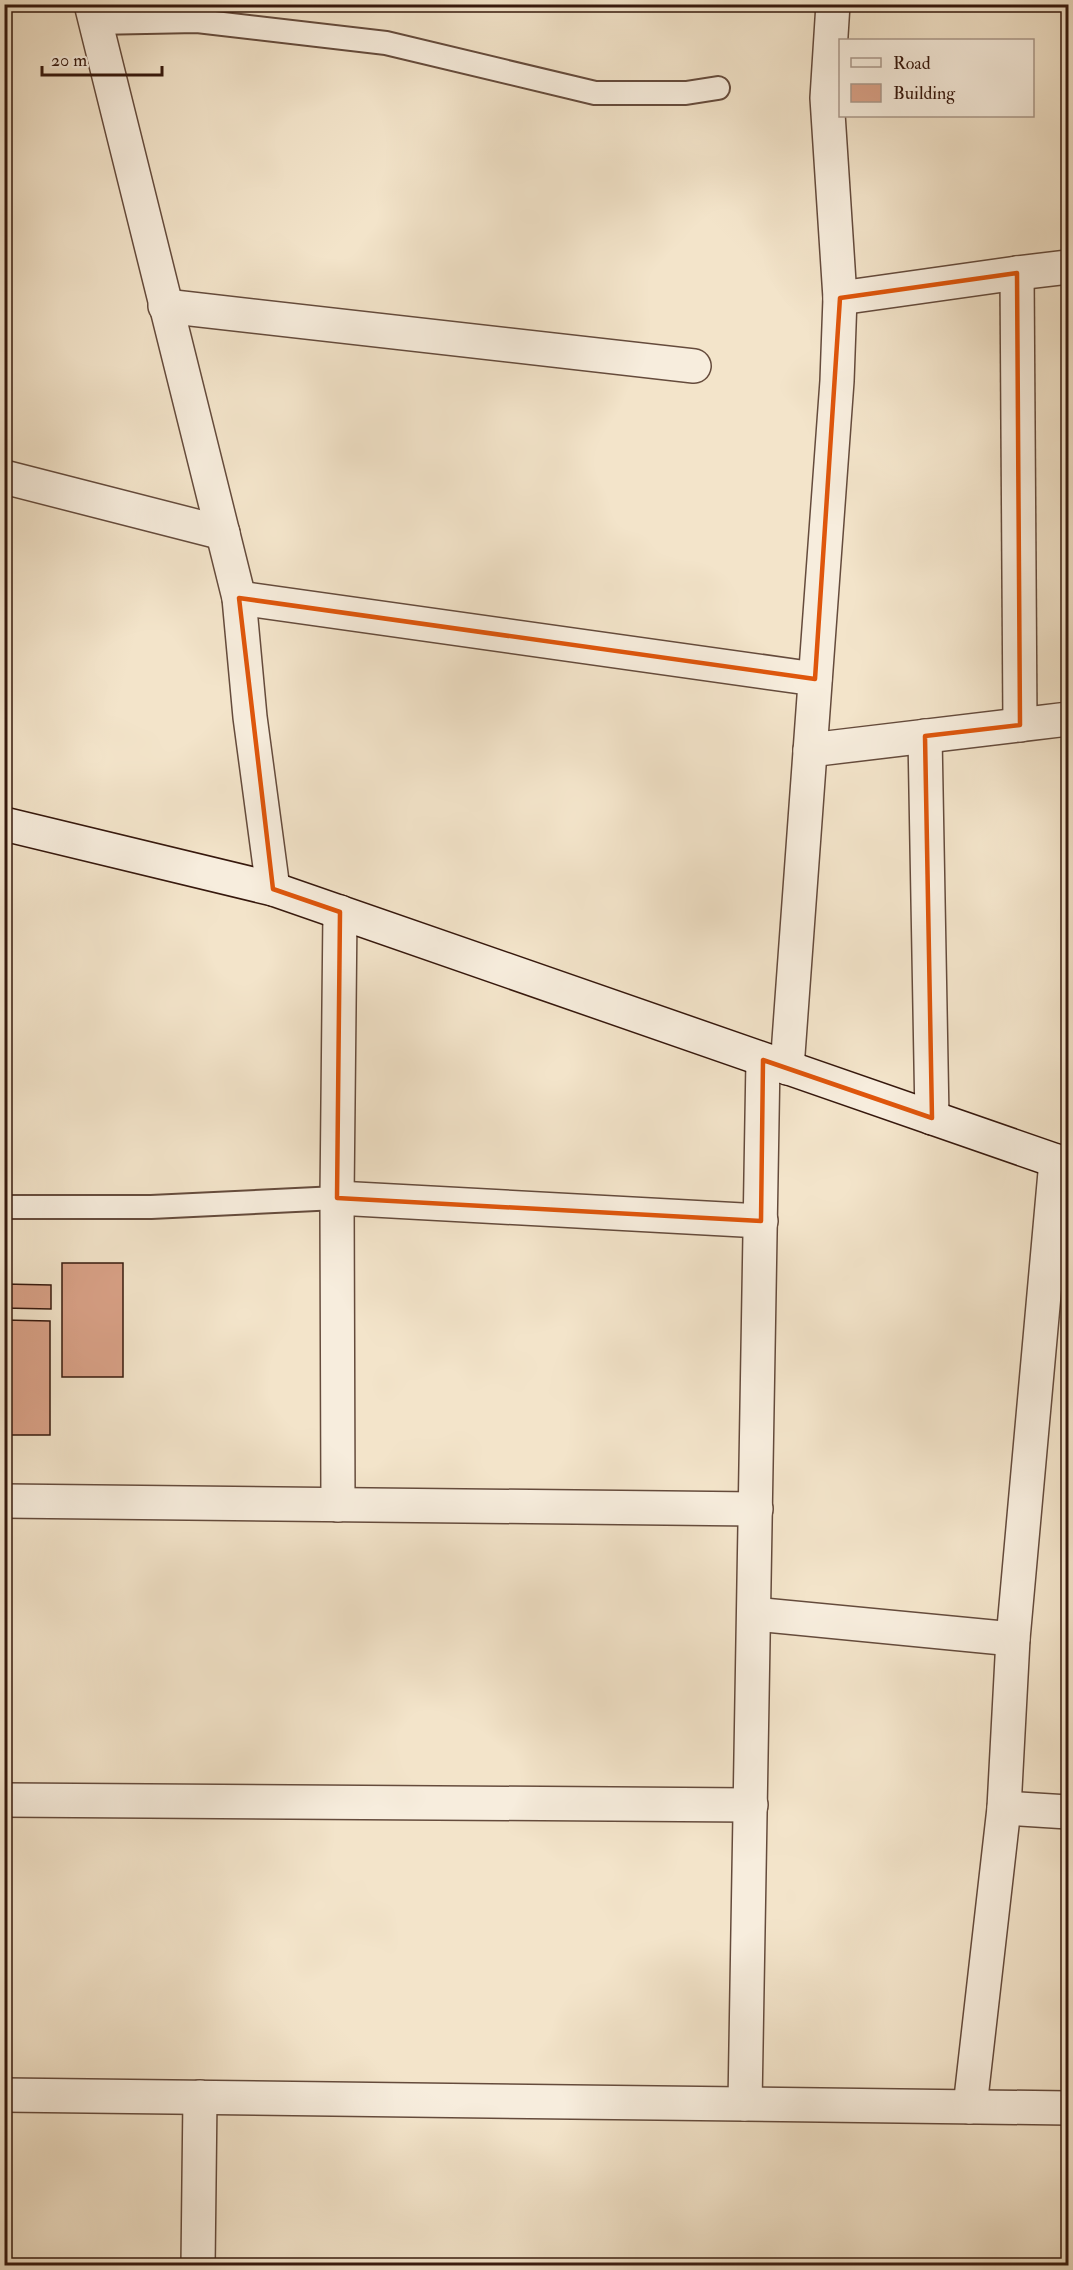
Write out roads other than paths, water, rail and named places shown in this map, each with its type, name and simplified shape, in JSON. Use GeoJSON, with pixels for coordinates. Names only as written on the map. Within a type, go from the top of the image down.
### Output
{"type":"FeatureCollection","features":[{"type":"Feature","properties":{"kind":"street"},"geometry":{"type":"LineString","coordinates":[[745,2104],[761,1221],[775,1064],[810,750],[837,381],[840,298],[827,98],[833,4]]}},
{"type":"Feature","properties":{"kind":"street"},"geometry":{"type":"LineString","coordinates":[[93,14],[239,598],[250,717],[273,889]]}},
{"type":"Feature","properties":{"kind":"street"},"geometry":{"type":"LineString","coordinates":[[840,298],[1068,267]]}},
{"type":"Feature","properties":{"kind":"street"},"geometry":{"type":"LineString","coordinates":[[1017,273],[1020,725]]}},
{"type":"Feature","properties":{"kind":"street"},"geometry":{"type":"LineString","coordinates":[[165,306],[694,366]]}},
{"type":"Feature","properties":{"kind":"street"},"geometry":{"type":"LineString","coordinates":[[4,477],[224,533]]}},
{"type":"Feature","properties":{"kind":"street"},"geometry":{"type":"LineString","coordinates":[[239,598],[815,679]]}},
{"type":"Feature","properties":{"kind":"street"},"geometry":{"type":"LineString","coordinates":[[810,750],[1068,719]]}},
{"type":"Feature","properties":{"kind":"street"},"geometry":{"type":"LineString","coordinates":[[925,736],[932,1118]]}},
{"type":"Feature","properties":{"kind":"street"},"geometry":{"type":"LineString","coordinates":[[4,824],[273,889],[1062,1163],[1013,1639],[1004,1808],[970,2107]]}},
{"type":"Feature","properties":{"kind":"street"},"geometry":{"type":"LineString","coordinates":[[338,1505],[337,1198],[340,912]]}},
{"type":"Feature","properties":{"kind":"street"},"geometry":{"type":"LineString","coordinates":[[337,1198],[761,1221]]}},
{"type":"Feature","properties":{"kind":"street"},"geometry":{"type":"LineString","coordinates":[[4,1501],[756,1509]]}},
{"type":"Feature","properties":{"kind":"street"},"geometry":{"type":"LineString","coordinates":[[754,1614],[1013,1639]]}},
{"type":"Feature","properties":{"kind":"street"},"geometry":{"type":"LineString","coordinates":[[4,1800],[751,1805]]}},
{"type":"Feature","properties":{"kind":"street"},"geometry":{"type":"LineString","coordinates":[[1004,1808],[1068,1812]]}},
{"type":"Feature","properties":{"kind":"street"},"geometry":{"type":"LineString","coordinates":[[4,2095],[1068,2109]]}},
{"type":"Feature","properties":{"kind":"street"},"geometry":{"type":"LineString","coordinates":[[198,2265],[200,2097]]}},
{"type":"Feature","properties":{"kind":"lane"},"geometry":{"type":"LineString","coordinates":[[93,14],[197,21],[386,44],[595,93],[686,93],[718,88]]}},
{"type":"Feature","properties":{"kind":"lane"},"geometry":{"type":"LineString","coordinates":[[4,1208],[152,1208],[337,1198]]}}]}
